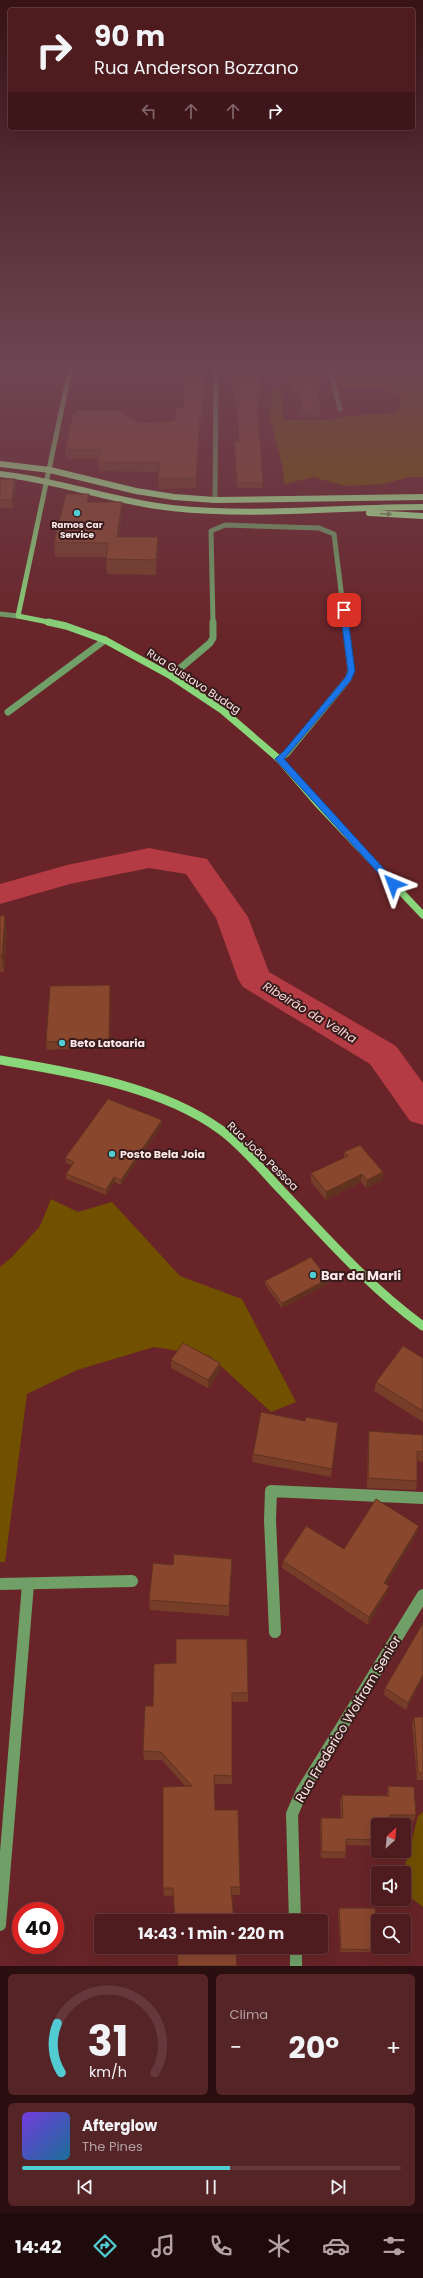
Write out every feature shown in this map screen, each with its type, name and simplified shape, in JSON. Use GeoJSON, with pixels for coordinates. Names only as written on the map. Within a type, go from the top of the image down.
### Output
{"type":"FeatureCollection","features":[{"type":"Feature","properties":{"kind":"main road"},"geometry":{"type":"LineString","coordinates":[[0,464],[50,470],[136,491],[174,497],[215,500],[379,496],[423,493]]}},
{"type":"Feature","properties":{"kind":"main road"},"geometry":{"type":"LineString","coordinates":[[0,474],[47,481],[131,502],[172,508],[216,511],[423,507]]}},
{"type":"Feature","properties":{"kind":"main road"},"geometry":{"type":"LineString","coordinates":[[379,496],[423,497]]}},
{"type":"Feature","properties":{"kind":"main road"},"geometry":{"type":"LineString","coordinates":[[305,510],[423,516]]}},
{"type":"Feature","properties":{"kind":"street"},"geometry":{"type":"LineString","coordinates":[[18,616],[52,462]]}},
{"type":"Feature","properties":{"kind":"street"},"geometry":{"type":"LineString","coordinates":[[215,462],[215,500]]}},
{"type":"Feature","properties":{"kind":"street"},"geometry":{"type":"LineString","coordinates":[[171,676],[210,643],[213,638],[211,531],[225,525],[272,526],[319,528],[334,534],[351,671],[348,679],[286,754],[279,759]]}},
{"type":"Feature","properties":{"kind":"street","name":"Rua Gustavo Budag"},"geometry":{"type":"LineString","coordinates":[[0,614],[18,616],[66,626],[105,640],[171,676],[222,710],[279,759],[317,803],[422,911]]}},
{"type":"Feature","properties":{"kind":"street"},"geometry":{"type":"LineString","coordinates":[[8,712],[105,640]]}},
{"type":"Feature","properties":{"kind":"street","name":"Rua João Pessoa"},"geometry":{"type":"LineString","coordinates":[[0,1060],[79,1073],[128,1086],[178,1106],[220,1130],[273,1179],[360,1275],[399,1310],[423,1326]]}},
{"type":"Feature","properties":{"kind":"street"},"geometry":{"type":"LineString","coordinates":[[275,1632],[271,1491],[423,1498]]}},
{"type":"Feature","properties":{"kind":"street"},"geometry":{"type":"LineString","coordinates":[[0,1584],[132,1581]]}},
{"type":"Feature","properties":{"kind":"street"},"geometry":{"type":"LineString","coordinates":[[0,1925],[28,1584]]}},
{"type":"Feature","properties":{"kind":"street","name":"Rua Frederico Wolfram Senior"},"geometry":{"type":"LineString","coordinates":[[295,1914],[292,1814],[302,1791],[423,1595]]}},
{"type":"Feature","properties":{"kind":"street"},"geometry":{"type":"LineString","coordinates":[[296,1954],[296,1966]]}},
{"type":"Feature","properties":{"kind":"shaded area"},"geometry":{"type":"Polygon","coordinates":[[[281,462],[423,462],[423,477],[410,477],[382,484],[345,486],[314,477],[284,484],[281,462]]]}},
{"type":"Feature","properties":{"kind":"shaded area"},"geometry":{"type":"Polygon","coordinates":[[[51,1199],[78,1212],[112,1202],[180,1276],[242,1299],[296,1402],[271,1412],[210,1356],[154,1347],[77,1370],[27,1394],[5,1562],[0,1562],[0,1267],[12,1257],[40,1226],[51,1199]]]}},
{"type":"Feature","properties":{"kind":"shaded area"},"geometry":{"type":"Polygon","coordinates":[[[423,1812],[423,1907],[411,1898],[411,1866],[405,1866],[407,1858],[411,1858],[411,1843],[418,1816],[423,1812]]]}},
{"type":"Feature","properties":{"kind":"building"},"geometry":{"type":"Polygon","coordinates":[[[98,462],[197,462],[196,478],[158,479],[160,462],[98,462]]]}},
{"type":"Feature","properties":{"kind":"building"},"geometry":{"type":"Polygon","coordinates":[[[235,462],[262,462],[263,483],[237,483],[235,462]]]}},
{"type":"Feature","properties":{"kind":"building"},"geometry":{"type":"Polygon","coordinates":[[[0,479],[15,479],[12,500],[0,500],[0,479]]]}},
{"type":"Feature","properties":{"kind":"building"},"geometry":{"type":"Polygon","coordinates":[[[66,494],[89,494],[87,502],[122,502],[117,537],[158,537],[156,560],[106,559],[108,543],[54,542],[66,494]]]}},
{"type":"Feature","properties":{"kind":"building"},"geometry":{"type":"Polygon","coordinates":[[[5,915],[2,957],[0,957],[0,916],[5,915]]]}},
{"type":"Feature","properties":{"kind":"building"},"geometry":{"type":"Polygon","coordinates":[[[110,985],[109,1039],[46,1042],[50,986],[110,985]]]}},
{"type":"Feature","properties":{"kind":"building"},"geometry":{"type":"Polygon","coordinates":[[[108,1099],[162,1120],[121,1180],[114,1177],[106,1190],[66,1174],[74,1162],[65,1158],[108,1099]]]}},
{"type":"Feature","properties":{"kind":"building"},"geometry":{"type":"Polygon","coordinates":[[[360,1145],[383,1172],[367,1180],[362,1174],[326,1192],[311,1173],[348,1156],[344,1152],[360,1145]]]}},
{"type":"Feature","properties":{"kind":"building"},"geometry":{"type":"Polygon","coordinates":[[[311,1257],[328,1279],[282,1303],[265,1281],[311,1257]]]}},
{"type":"Feature","properties":{"kind":"building"},"geometry":{"type":"Polygon","coordinates":[[[183,1343],[220,1363],[208,1380],[171,1360],[183,1343]]]}},
{"type":"Feature","properties":{"kind":"building"},"geometry":{"type":"Polygon","coordinates":[[[403,1346],[423,1358],[423,1411],[376,1382],[403,1346]]]}},
{"type":"Feature","properties":{"kind":"building"},"geometry":{"type":"Polygon","coordinates":[[[261,1412],[305,1421],[306,1417],[338,1423],[332,1469],[253,1454],[261,1412]]]}},
{"type":"Feature","properties":{"kind":"building"},"geometry":{"type":"Polygon","coordinates":[[[369,1431],[423,1435],[423,1452],[417,1451],[417,1481],[368,1478],[369,1431]]]}},
{"type":"Feature","properties":{"kind":"building"},"geometry":{"type":"Polygon","coordinates":[[[376,1499],[419,1526],[384,1583],[389,1586],[369,1617],[283,1561],[306,1526],[344,1549],[376,1499]]]}},
{"type":"Feature","properties":{"kind":"building"},"geometry":{"type":"Polygon","coordinates":[[[174,1554],[232,1559],[229,1606],[149,1600],[153,1563],[173,1565],[174,1554]]]}},
{"type":"Feature","properties":{"kind":"building"},"geometry":{"type":"Polygon","coordinates":[[[423,1623],[423,1675],[408,1703],[385,1688],[423,1623]]]}},
{"type":"Feature","properties":{"kind":"building"},"geometry":{"type":"Polygon","coordinates":[[[176,1639],[247,1639],[248,1693],[232,1693],[232,1776],[214,1775],[215,1810],[238,1810],[240,1887],[231,1887],[233,1914],[175,1914],[173,1888],[163,1888],[163,1787],[192,1786],[161,1752],[143,1751],[145,1706],[153,1706],[154,1664],[176,1663],[176,1639]]]}},
{"type":"Feature","properties":{"kind":"building"},"geometry":{"type":"Polygon","coordinates":[[[414,1717],[423,1717],[423,1773],[418,1773],[414,1717]]]}},
{"type":"Feature","properties":{"kind":"building"},"geometry":{"type":"Polygon","coordinates":[[[388,1786],[414,1787],[416,1815],[390,1815],[390,1818],[371,1818],[371,1840],[346,1839],[346,1852],[322,1852],[321,1818],[343,1818],[342,1795],[389,1796],[388,1786]]]}},
{"type":"Feature","properties":{"kind":"building"},"geometry":{"type":"Polygon","coordinates":[[[339,1908],[375,1908],[375,1914],[371,1914],[371,1950],[341,1949],[339,1908]]]}},
{"type":"Feature","properties":{"kind":"building"},"geometry":{"type":"Polygon","coordinates":[[[177,1954],[236,1954],[237,1966],[178,1966],[177,1954]]]}},
{"type":"Feature","properties":{"kind":"waterway","name":"Ribeirão da Velha"},"geometry":{"type":"LineString","coordinates":[[0,894],[67,875],[149,858],[196,866],[232,917],[255,979],[383,1055],[423,1111]]}},
{"type":"Feature","properties":{"kind":"place","name":"Ramos Car Service"},"geometry":{"type":"Point","coordinates":[77,513]}},
{"type":"Feature","properties":{"kind":"place","name":"Beto Latoaria"},"geometry":{"type":"Point","coordinates":[62,1043]}},
{"type":"Feature","properties":{"kind":"place","name":"Posto Bela Joia"},"geometry":{"type":"Point","coordinates":[112,1154]}},
{"type":"Feature","properties":{"kind":"place","name":"Bar da Marli"},"geometry":{"type":"Point","coordinates":[313,1275]}},
{"type":"Feature","properties":{"kind":"route"},"geometry":{"type":"LineString","coordinates":[[344,610],[351,671],[348,679],[286,754],[279,759],[317,803],[393,884]]}}]}
